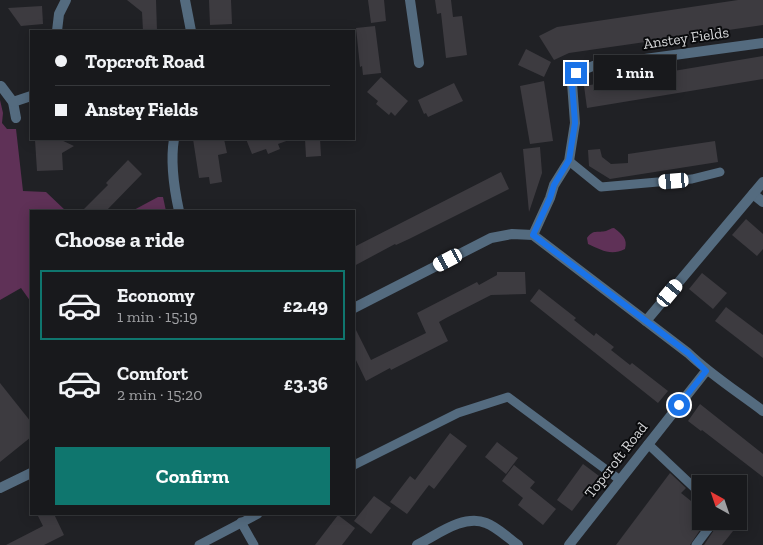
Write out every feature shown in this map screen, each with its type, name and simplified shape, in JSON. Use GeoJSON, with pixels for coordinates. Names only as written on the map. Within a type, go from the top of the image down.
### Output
{"type":"FeatureCollection","features":[{"type":"Feature","properties":{"kind":"street"},"geometry":{"type":"LineString","coordinates":[[57,30],[59,14],[66,0]]}},
{"type":"Feature","properties":{"kind":"street"},"geometry":{"type":"LineString","coordinates":[[185,0],[191,30]]}},
{"type":"Feature","properties":{"kind":"street"},"geometry":{"type":"LineString","coordinates":[[410,0],[419,63]]}},
{"type":"Feature","properties":{"kind":"street","name":"Anstey Fields"},"geometry":{"type":"LineString","coordinates":[[533,235],[554,185],[569,160],[575,123],[572,83],[576,73],[594,66],[763,43]]}},
{"type":"Feature","properties":{"kind":"street"},"geometry":{"type":"LineString","coordinates":[[2,86],[13,102],[16,118]]}},
{"type":"Feature","properties":{"kind":"street"},"geometry":{"type":"LineString","coordinates":[[13,102],[30,96]]}},
{"type":"Feature","properties":{"kind":"street"},"geometry":{"type":"LineString","coordinates":[[174,140],[172,152],[174,191],[179,210]]}},
{"type":"Feature","properties":{"kind":"street"},"geometry":{"type":"LineString","coordinates":[[646,321],[763,182]]}},
{"type":"Feature","properties":{"kind":"street"},"geometry":{"type":"LineString","coordinates":[[753,194],[763,202]]}},
{"type":"Feature","properties":{"kind":"street"},"geometry":{"type":"LineString","coordinates":[[355,307],[491,238],[512,234],[533,235],[688,353],[706,371],[730,386],[763,411]]}},
{"type":"Feature","properties":{"kind":"street","name":"Topcroft Road"},"geometry":{"type":"LineString","coordinates":[[569,545],[706,371]]}},
{"type":"Feature","properties":{"kind":"street"},"geometry":{"type":"LineString","coordinates":[[0,488],[30,473]]}},
{"type":"Feature","properties":{"kind":"street"},"geometry":{"type":"LineString","coordinates":[[417,545],[458,523],[477,521],[487,523],[518,545]]}},
{"type":"Feature","properties":{"kind":"lane"},"geometry":{"type":"LineString","coordinates":[[569,160],[601,187],[692,179],[720,172]]}},
{"type":"Feature","properties":{"kind":"lane"},"geometry":{"type":"LineString","coordinates":[[355,464],[458,413],[508,397],[620,480]]}},
{"type":"Feature","properties":{"kind":"lane"},"geometry":{"type":"LineString","coordinates":[[648,444],[692,486]]}},
{"type":"Feature","properties":{"kind":"lane"},"geometry":{"type":"LineString","coordinates":[[199,545],[256,515]]}},
{"type":"Feature","properties":{"kind":"lane"},"geometry":{"type":"LineString","coordinates":[[241,522],[254,545]]}},
{"type":"Feature","properties":{"kind":"lane"},"geometry":{"type":"LineString","coordinates":[[696,545],[707,530]]}},
{"type":"Feature","properties":{"kind":"shaded area"},"geometry":{"type":"Polygon","coordinates":[[[0,100],[3,113],[2,123],[7,129],[16,129],[23,191],[46,192],[65,210],[30,210],[30,301],[21,288],[0,300],[0,100]]]}},
{"type":"Feature","properties":{"kind":"shaded area"},"geometry":{"type":"Polygon","coordinates":[[[158,197],[163,197],[166,210],[134,210],[158,197]]]}},
{"type":"Feature","properties":{"kind":"shaded area"},"geometry":{"type":"Polygon","coordinates":[[[614,228],[624,237],[626,242],[625,249],[611,252],[588,244],[587,238],[591,233],[614,228]]]}},
{"type":"Feature","properties":{"kind":"building"},"geometry":{"type":"Polygon","coordinates":[[[127,0],[156,0],[157,30],[143,30],[142,12],[127,0]]]}},
{"type":"Feature","properties":{"kind":"building"},"geometry":{"type":"Polygon","coordinates":[[[209,0],[231,0],[232,24],[210,25],[209,0]]]}},
{"type":"Feature","properties":{"kind":"building"},"geometry":{"type":"Polygon","coordinates":[[[368,0],[384,0],[386,21],[371,23],[368,0]]]}},
{"type":"Feature","properties":{"kind":"building"},"geometry":{"type":"Polygon","coordinates":[[[435,0],[451,0],[453,17],[462,16],[467,55],[446,58],[441,13],[437,14],[435,0]]]}},
{"type":"Feature","properties":{"kind":"building"},"geometry":{"type":"Polygon","coordinates":[[[738,0],[763,0],[763,25],[569,53],[554,60],[539,36],[557,27],[738,0]]]}},
{"type":"Feature","properties":{"kind":"building"},"geometry":{"type":"Polygon","coordinates":[[[42,6],[43,24],[21,26],[8,8],[42,6]]]}},
{"type":"Feature","properties":{"kind":"building"},"geometry":{"type":"Polygon","coordinates":[[[375,26],[381,73],[363,75],[362,66],[360,67],[356,28],[375,26]]]}},
{"type":"Feature","properties":{"kind":"building"},"geometry":{"type":"Polygon","coordinates":[[[526,49],[551,62],[544,77],[518,65],[526,49]]]}},
{"type":"Feature","properties":{"kind":"building"},"geometry":{"type":"Polygon","coordinates":[[[763,56],[763,79],[587,108],[584,86],[763,56]]]}},
{"type":"Feature","properties":{"kind":"building"},"geometry":{"type":"Polygon","coordinates":[[[381,77],[408,101],[395,116],[391,112],[389,115],[376,104],[378,101],[367,92],[381,77]]]}},
{"type":"Feature","properties":{"kind":"building"},"geometry":{"type":"Polygon","coordinates":[[[544,81],[553,141],[530,144],[520,86],[544,81]]]}},
{"type":"Feature","properties":{"kind":"building"},"geometry":{"type":"Polygon","coordinates":[[[454,83],[463,101],[428,117],[426,113],[424,114],[418,100],[454,83]]]}},
{"type":"Feature","properties":{"kind":"building"},"geometry":{"type":"Polygon","coordinates":[[[35,140],[61,140],[74,146],[62,153],[63,170],[37,171],[35,140]]]}},
{"type":"Feature","properties":{"kind":"building"},"geometry":{"type":"Polygon","coordinates":[[[193,140],[224,140],[227,153],[218,155],[222,182],[210,184],[209,177],[199,178],[193,140]]]}},
{"type":"Feature","properties":{"kind":"building"},"geometry":{"type":"Polygon","coordinates":[[[246,140],[289,140],[278,144],[280,149],[268,154],[266,149],[252,154],[246,140]]]}},
{"type":"Feature","properties":{"kind":"building"},"geometry":{"type":"Polygon","coordinates":[[[305,140],[320,140],[321,156],[306,157],[305,140]]]}},
{"type":"Feature","properties":{"kind":"building"},"geometry":{"type":"Polygon","coordinates":[[[715,141],[718,162],[610,179],[589,166],[588,150],[600,149],[602,157],[611,164],[628,163],[628,154],[715,141]]]}},
{"type":"Feature","properties":{"kind":"building"},"geometry":{"type":"Polygon","coordinates":[[[540,147],[542,173],[529,212],[523,149],[540,147]]]}},
{"type":"Feature","properties":{"kind":"building"},"geometry":{"type":"Polygon","coordinates":[[[128,160],[142,174],[107,210],[83,210],[108,185],[106,183],[128,160]]]}},
{"type":"Feature","properties":{"kind":"building"},"geometry":{"type":"Polygon","coordinates":[[[501,172],[509,189],[355,265],[355,246],[501,172]]]}},
{"type":"Feature","properties":{"kind":"building"},"geometry":{"type":"Polygon","coordinates":[[[746,219],[763,234],[763,249],[757,256],[732,235],[746,219]]]}},
{"type":"Feature","properties":{"kind":"building"},"geometry":{"type":"Polygon","coordinates":[[[497,272],[525,272],[526,294],[491,295],[446,318],[439,322],[448,341],[366,381],[355,358],[355,328],[371,360],[426,333],[417,313],[477,282],[479,285],[497,275],[497,272]]]}},
{"type":"Feature","properties":{"kind":"building"},"geometry":{"type":"Polygon","coordinates":[[[702,273],[727,293],[713,309],[689,289],[702,273]]]}},
{"type":"Feature","properties":{"kind":"building"},"geometry":{"type":"Polygon","coordinates":[[[539,289],[576,318],[574,320],[594,336],[596,333],[614,347],[611,350],[630,365],[632,363],[668,391],[658,403],[530,301],[539,289]]]}},
{"type":"Feature","properties":{"kind":"building"},"geometry":{"type":"Polygon","coordinates":[[[726,307],[763,335],[763,358],[715,321],[726,307]]]}},
{"type":"Feature","properties":{"kind":"building"},"geometry":{"type":"Polygon","coordinates":[[[0,383],[30,421],[30,438],[0,462],[0,383]]]}},
{"type":"Feature","properties":{"kind":"building"},"geometry":{"type":"Polygon","coordinates":[[[700,404],[763,454],[763,477],[688,421],[700,404]]]}},
{"type":"Feature","properties":{"kind":"building"},"geometry":{"type":"Polygon","coordinates":[[[450,433],[467,446],[434,489],[429,485],[407,514],[390,502],[410,476],[415,480],[450,433]]]}},
{"type":"Feature","properties":{"kind":"building"},"geometry":{"type":"Polygon","coordinates":[[[497,442],[518,458],[506,474],[485,457],[497,442]]]}},
{"type":"Feature","properties":{"kind":"building"},"geometry":{"type":"Polygon","coordinates":[[[583,464],[599,476],[572,511],[557,500],[583,464]]]}},
{"type":"Feature","properties":{"kind":"building"},"geometry":{"type":"Polygon","coordinates":[[[514,465],[535,482],[530,488],[556,509],[543,525],[518,505],[523,498],[502,481],[514,465]]]}},
{"type":"Feature","properties":{"kind":"building"},"geometry":{"type":"Polygon","coordinates":[[[670,473],[686,488],[681,493],[692,502],[692,530],[700,530],[690,545],[616,545],[670,473]]]}},
{"type":"Feature","properties":{"kind":"building"},"geometry":{"type":"Polygon","coordinates":[[[374,496],[391,508],[371,534],[354,521],[374,496]]]}},
{"type":"Feature","properties":{"kind":"building"},"geometry":{"type":"Polygon","coordinates":[[[38,515],[54,515],[64,535],[44,545],[6,545],[43,526],[38,515]]]}},
{"type":"Feature","properties":{"kind":"building"},"geometry":{"type":"Polygon","coordinates":[[[338,515],[355,528],[342,545],[315,545],[338,515]]]}},
{"type":"Feature","properties":{"kind":"building"},"geometry":{"type":"Polygon","coordinates":[[[714,530],[733,531],[722,545],[704,545],[714,530]]]}},
{"type":"Feature","properties":{"kind":"route"},"geometry":{"type":"LineString","coordinates":[[576,73],[572,83],[575,123],[569,160],[554,185],[533,235],[688,353],[706,371],[679,405]]}}]}
